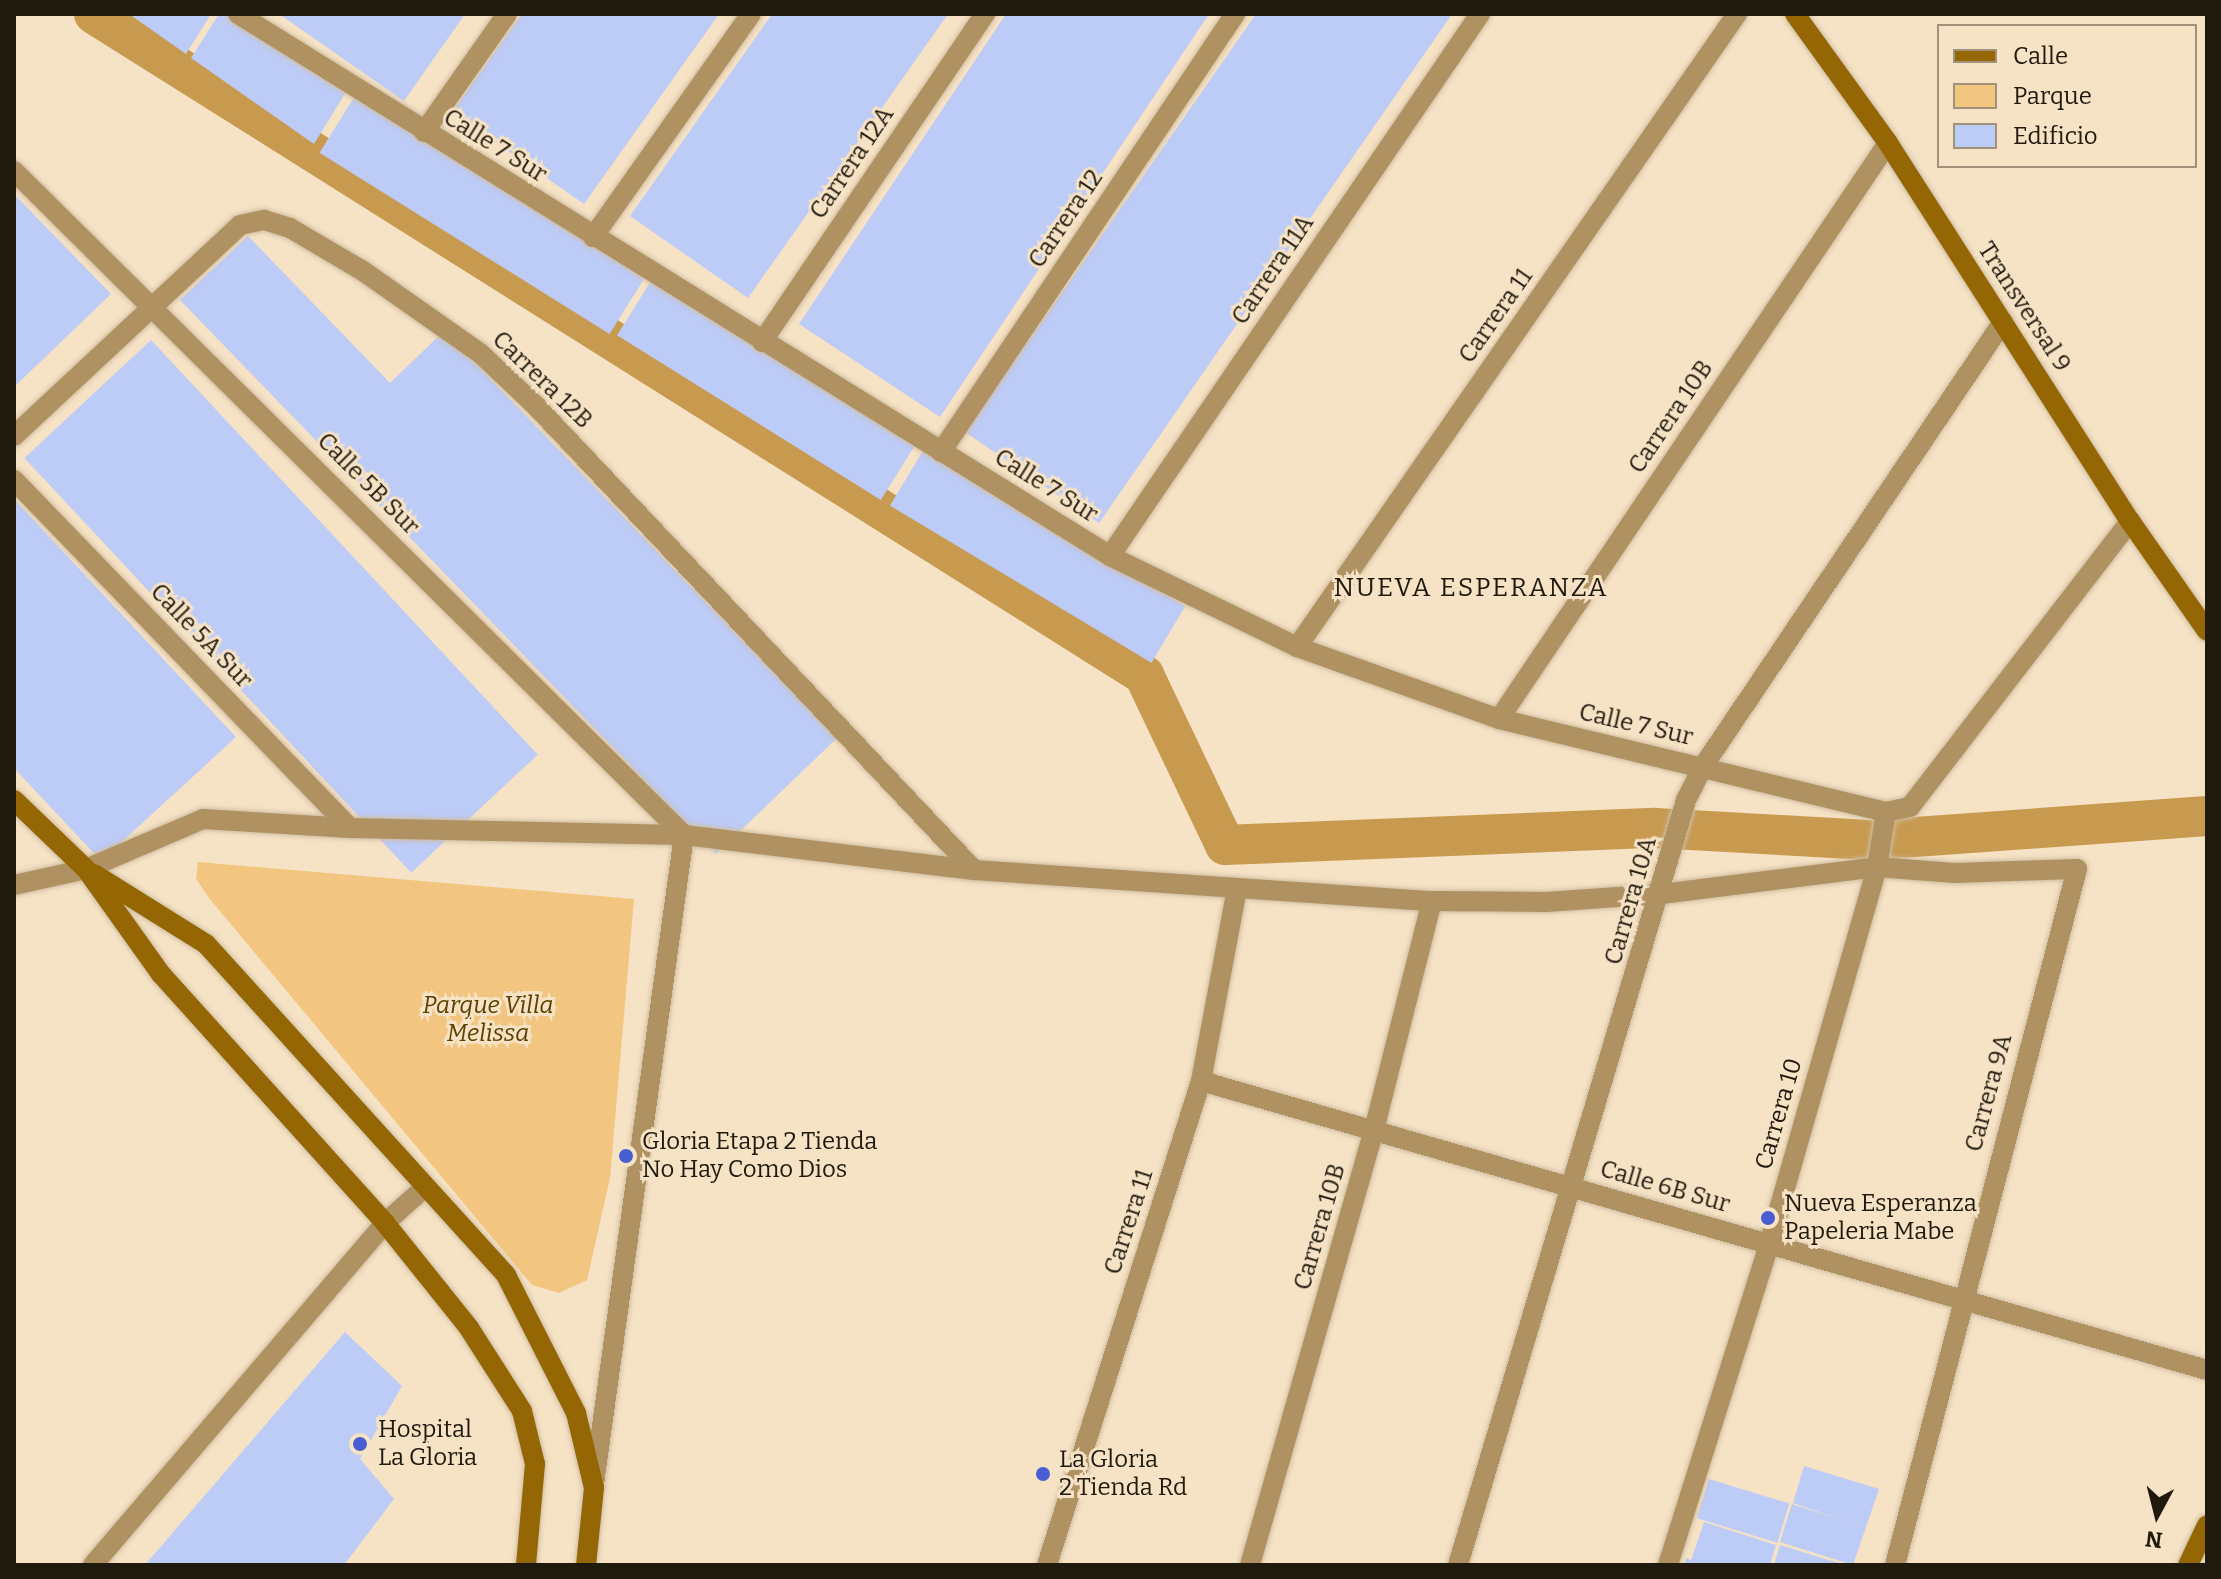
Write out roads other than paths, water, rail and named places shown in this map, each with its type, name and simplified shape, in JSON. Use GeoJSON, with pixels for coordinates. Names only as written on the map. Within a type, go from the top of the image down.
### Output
{"type":"FeatureCollection","features":[{"type":"Feature","properties":{"kind":"street"},"geometry":{"type":"LineString","coordinates":[[424,132],[507,14]]}},
{"type":"Feature","properties":{"kind":"street"},"geometry":{"type":"LineString","coordinates":[[593,237],[751,14]]}},
{"type":"Feature","properties":{"kind":"street","name":"Carrera 12A"},"geometry":{"type":"LineString","coordinates":[[762,342],[985,14]]}},
{"type":"Feature","properties":{"kind":"street","name":"Carrera 12"},"geometry":{"type":"LineString","coordinates":[[941,452],[1235,14]]}},
{"type":"Feature","properties":{"kind":"street","name":"Carrera 11A"},"geometry":{"type":"LineString","coordinates":[[1110,556],[1480,14]]}},
{"type":"Feature","properties":{"kind":"street","name":"Carrera 11"},"geometry":{"type":"LineString","coordinates":[[1297,647],[1737,14]]}},
{"type":"Feature","properties":{"kind":"street","name":"Transversal 9"},"geometry":{"type":"LineString","coordinates":[[1795,14],[1888,143],[2130,521],[2207,631]]}},
{"type":"Feature","properties":{"kind":"street","name":"Calle 7 Sur"},"geometry":{"type":"LineString","coordinates":[[248,17],[424,132],[1110,556],[1297,647],[1499,719],[1886,812],[1910,807],[2130,521]]}},
{"type":"Feature","properties":{"kind":"street","name":"Carrera 10B"},"geometry":{"type":"LineString","coordinates":[[1499,719],[1888,143]]}},
{"type":"Feature","properties":{"kind":"street","name":"Calle 5B Sur"},"geometry":{"type":"LineString","coordinates":[[14,171],[684,835]]}},
{"type":"Feature","properties":{"kind":"street","name":"Carrera 12B"},"geometry":{"type":"LineString","coordinates":[[14,436],[154,309],[240,225],[264,220],[290,228],[363,271],[481,354],[536,406],[974,870]]}},
{"type":"Feature","properties":{"kind":"street","name":"Carrera 10A"},"geometry":{"type":"LineString","coordinates":[[1458,1565],[1661,894],[1686,800],[1702,768],[2003,322]]}},
{"type":"Feature","properties":{"kind":"street","name":"Calle 5A Sur"},"geometry":{"type":"LineString","coordinates":[[14,480],[350,828]]}},
{"type":"Feature","properties":{"kind":"street"},"geometry":{"type":"LineString","coordinates":[[14,800],[86,869],[161,974],[385,1223],[469,1328],[522,1411],[535,1464],[526,1565]]}},
{"type":"Feature","properties":{"kind":"street","name":"Carrera 10"},"geometry":{"type":"LineString","coordinates":[[1668,1565],[1769,1244],[1878,862],[1886,812]]}},
{"type":"Feature","properties":{"kind":"street"},"geometry":{"type":"LineString","coordinates":[[14,885],[86,869],[203,819],[350,828],[684,835],[974,870],[1432,901],[1546,902],[1661,894],[1878,862]]}},
{"type":"Feature","properties":{"kind":"street"},"geometry":{"type":"LineString","coordinates":[[586,1565],[684,835]]}},
{"type":"Feature","properties":{"kind":"street","name":"Carrera 9A"},"geometry":{"type":"LineString","coordinates":[[1878,862],[1954,873],[2077,869],[1961,1297],[1895,1565]]}},
{"type":"Feature","properties":{"kind":"street"},"geometry":{"type":"LineString","coordinates":[[86,869],[206,944],[423,1189],[506,1275],[576,1413],[594,1488]]}},
{"type":"Feature","properties":{"kind":"street","name":"Carrera 11"},"geometry":{"type":"LineString","coordinates":[[1047,1565],[1201,1081],[1237,888]]}},
{"type":"Feature","properties":{"kind":"street","name":"Carrera 10B"},"geometry":{"type":"LineString","coordinates":[[1250,1565],[1374,1130],[1432,901]]}},
{"type":"Feature","properties":{"kind":"street","name":"Calle 6B Sur"},"geometry":{"type":"LineString","coordinates":[[1201,1081],[2207,1370]]}},
{"type":"Feature","properties":{"kind":"street"},"geometry":{"type":"LineString","coordinates":[[93,1565],[385,1223],[423,1189]]}},
{"type":"Feature","properties":{"kind":"street"},"geometry":{"type":"LineString","coordinates":[[2188,1565],[2207,1525]]}},
{"type":"Feature","properties":{"kind":"waterway"},"geometry":{"type":"LineString","coordinates":[[94,14],[1144,675],[1225,845],[1655,828],[1873,840],[2207,816]]}},
{"type":"Feature","properties":{"kind":"place","name":"Gloria Etapa 2 Tienda No Hay Como Dios"},"geometry":{"type":"Point","coordinates":[626,1156]}},
{"type":"Feature","properties":{"kind":"place","name":"Nueva Esperanza Papeleria Mabe"},"geometry":{"type":"Point","coordinates":[1768,1218]}},
{"type":"Feature","properties":{"kind":"place","name":"Hospital La Gloria"},"geometry":{"type":"Point","coordinates":[360,1444]}},
{"type":"Feature","properties":{"kind":"place","name":"La Gloria 2 Tienda Rd"},"geometry":{"type":"Point","coordinates":[1043,1474]}},
{"type":"Feature","properties":{"kind":"district","name":"NUEVA ESPERANZA"},"geometry":{"type":"Point","coordinates":[1471,588]}},
{"type":"Feature","properties":{"kind":"park label","name":"Parque Villa Melissa"},"geometry":{"type":"Point","coordinates":[488,1020]}}]}
